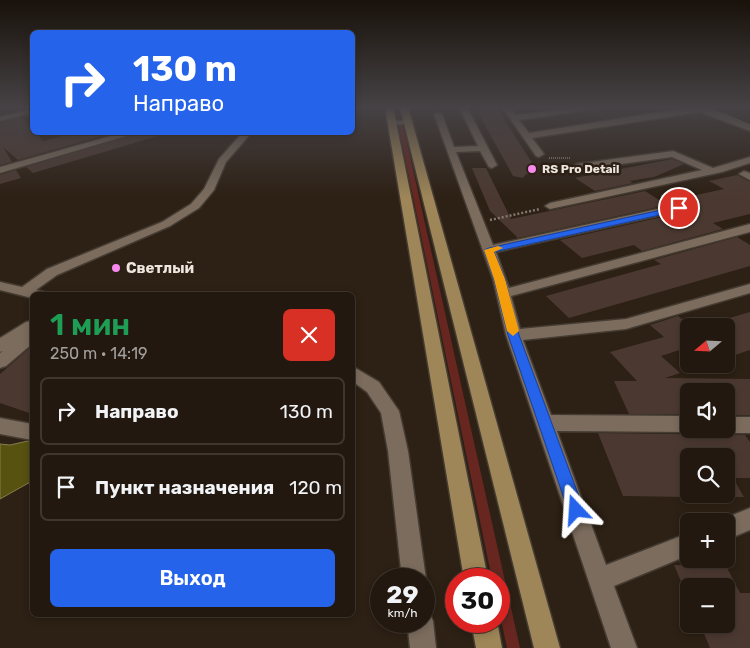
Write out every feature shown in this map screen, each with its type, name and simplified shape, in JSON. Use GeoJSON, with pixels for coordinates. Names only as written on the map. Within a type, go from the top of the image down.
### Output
{"type":"FeatureCollection","features":[{"type":"Feature","properties":{"kind":"main road"},"geometry":{"type":"LineString","coordinates":[[402,137],[474,568]]}},
{"type":"Feature","properties":{"kind":"main road"},"geometry":{"type":"LineString","coordinates":[[404,137],[547,648]]}},
{"type":"Feature","properties":{"kind":"main road"},"geometry":{"type":"LineString","coordinates":[[486,633],[489,648]]}},
{"type":"Feature","properties":{"kind":"street"},"geometry":{"type":"LineString","coordinates":[[0,170],[117,137]]}},
{"type":"Feature","properties":{"kind":"street"},"geometry":{"type":"LineString","coordinates":[[24,292],[52,272],[166,224],[195,206],[209,190],[222,161],[243,137]]}},
{"type":"Feature","properties":{"kind":"street"},"geometry":{"type":"LineString","coordinates":[[448,137],[480,222],[514,335],[624,648]]}},
{"type":"Feature","properties":{"kind":"street"},"geometry":{"type":"LineString","coordinates":[[478,137],[492,165]]}},
{"type":"Feature","properties":{"kind":"street"},"geometry":{"type":"LineString","coordinates":[[528,137],[539,154]]}},
{"type":"Feature","properties":{"kind":"street"},"geometry":{"type":"LineString","coordinates":[[451,150],[484,148]]}},
{"type":"Feature","properties":{"kind":"street"},"geometry":{"type":"LineString","coordinates":[[577,168],[673,154],[712,171]]}},
{"type":"Feature","properties":{"kind":"street"},"geometry":{"type":"LineString","coordinates":[[550,206],[712,171],[750,160]]}},
{"type":"Feature","properties":{"kind":"street"},"geometry":{"type":"LineString","coordinates":[[489,250],[679,208],[667,196]]}},
{"type":"Feature","properties":{"kind":"street"},"geometry":{"type":"LineString","coordinates":[[503,294],[750,228]]}},
{"type":"Feature","properties":{"kind":"street"},"geometry":{"type":"LineString","coordinates":[[0,286],[30,293]]}},
{"type":"Feature","properties":{"kind":"street"},"geometry":{"type":"LineString","coordinates":[[514,335],[626,324],[750,288]]}},
{"type":"Feature","properties":{"kind":"street"},"geometry":{"type":"LineString","coordinates":[[0,346],[30,327]]}},
{"type":"Feature","properties":{"kind":"street"},"geometry":{"type":"LineString","coordinates":[[0,362],[30,338]]}},
{"type":"Feature","properties":{"kind":"street"},"geometry":{"type":"LineString","coordinates":[[355,374],[373,387],[390,411],[398,451],[413,568]]}},
{"type":"Feature","properties":{"kind":"street"},"geometry":{"type":"LineString","coordinates":[[544,423],[680,424]]}},
{"type":"Feature","properties":{"kind":"street"},"geometry":{"type":"LineString","coordinates":[[735,425],[750,425]]}},
{"type":"Feature","properties":{"kind":"street"},"geometry":{"type":"LineString","coordinates":[[0,426],[30,432]]}},
{"type":"Feature","properties":{"kind":"street"},"geometry":{"type":"LineString","coordinates":[[735,525],[750,519]]}},
{"type":"Feature","properties":{"kind":"street"},"geometry":{"type":"LineString","coordinates":[[601,579],[680,548]]}},
{"type":"Feature","properties":{"kind":"street"},"geometry":{"type":"LineString","coordinates":[[421,633],[423,648]]}},
{"type":"Feature","properties":{"kind":"path"},"geometry":{"type":"LineString","coordinates":[[539,154],[554,159],[574,157]]}},
{"type":"Feature","properties":{"kind":"path"},"geometry":{"type":"LineString","coordinates":[[480,222],[550,206]]}},
{"type":"Feature","properties":{"kind":"shaded area"},"geometry":{"type":"Polygon","coordinates":[[[401,137],[406,137],[502,568],[490,568],[401,137]]]}},
{"type":"Feature","properties":{"kind":"shaded area"},"geometry":{"type":"Polygon","coordinates":[[[30,440],[30,482],[0,499],[0,444],[10,445],[30,440]]]}},
{"type":"Feature","properties":{"kind":"shaded area"},"geometry":{"type":"Polygon","coordinates":[[[510,603],[520,648],[507,648],[504,633],[510,633],[510,603]]]}},
{"type":"Feature","properties":{"kind":"building"},"geometry":{"type":"Polygon","coordinates":[[[0,137],[40,137],[43,141],[57,137],[98,137],[18,160],[3,147],[12,162],[0,165],[0,137]]]}},
{"type":"Feature","properties":{"kind":"building"},"geometry":{"type":"Polygon","coordinates":[[[125,137],[154,137],[33,173],[26,167],[125,137]]]}},
{"type":"Feature","properties":{"kind":"building"},"geometry":{"type":"Polygon","coordinates":[[[492,137],[516,137],[538,172],[526,174],[523,178],[513,176],[492,137]]]}},
{"type":"Feature","properties":{"kind":"building"},"geometry":{"type":"Polygon","coordinates":[[[672,159],[684,164],[654,177],[630,181],[633,183],[595,191],[575,178],[672,159]]]}},
{"type":"Feature","properties":{"kind":"building"},"geometry":{"type":"Polygon","coordinates":[[[472,168],[486,168],[511,219],[645,191],[667,205],[518,238],[490,211],[472,168]]]}},
{"type":"Feature","properties":{"kind":"building"},"geometry":{"type":"Polygon","coordinates":[[[16,170],[21,178],[0,184],[0,175],[16,170]]]}},
{"type":"Feature","properties":{"kind":"building"},"geometry":{"type":"Polygon","coordinates":[[[737,175],[750,182],[750,214],[713,223],[723,229],[642,251],[634,245],[582,258],[560,240],[680,213],[687,208],[678,199],[724,189],[709,181],[737,175]]]}},
{"type":"Feature","properties":{"kind":"building"},"geometry":{"type":"Polygon","coordinates":[[[737,237],[750,245],[750,266],[569,318],[546,296],[661,264],[654,260],[737,237]]]}},
{"type":"Feature","properties":{"kind":"building"},"geometry":{"type":"Polygon","coordinates":[[[750,312],[750,350],[735,355],[735,318],[729,318],[750,312]]]}},
{"type":"Feature","properties":{"kind":"building"},"geometry":{"type":"Polygon","coordinates":[[[678,316],[681,318],[680,350],[661,356],[680,373],[665,378],[750,379],[750,415],[735,415],[735,383],[680,383],[680,414],[629,414],[614,381],[637,381],[610,352],[664,337],[650,325],[678,316]]]}},
{"type":"Feature","properties":{"kind":"building"},"geometry":{"type":"Polygon","coordinates":[[[30,348],[30,413],[0,403],[0,374],[30,348]]]}},
{"type":"Feature","properties":{"kind":"building"},"geometry":{"type":"Polygon","coordinates":[[[598,433],[680,434],[680,438],[735,438],[735,435],[745,435],[750,442],[750,478],[735,478],[735,448],[680,448],[680,497],[623,496],[598,433]]]}},
{"type":"Feature","properties":{"kind":"building"},"geometry":{"type":"Polygon","coordinates":[[[735,481],[744,497],[735,497],[735,481]]]}},
{"type":"Feature","properties":{"kind":"building"},"geometry":{"type":"Polygon","coordinates":[[[674,565],[680,565],[680,568],[727,568],[732,578],[680,578],[674,565]]]}},
{"type":"Feature","properties":{"kind":"building"},"geometry":{"type":"Polygon","coordinates":[[[735,583],[740,593],[750,593],[750,648],[710,648],[704,633],[735,633],[735,583]]]}},
{"type":"Feature","properties":{"kind":"slow traffic"},"geometry":{"type":"LineString","coordinates":[[498,248],[489,250],[500,279],[513,331]]}},
{"type":"Feature","properties":{"kind":"place","name":"RS Pro Detail"},"geometry":{"type":"Point","coordinates":[532,169]}},
{"type":"Feature","properties":{"kind":"place","name":"Светлый"},"geometry":{"type":"Point","coordinates":[116,268]}},
{"type":"Feature","properties":{"kind":"route"},"geometry":{"type":"LineString","coordinates":[[576,510],[514,335],[500,279],[489,250],[679,208]]}}]}
